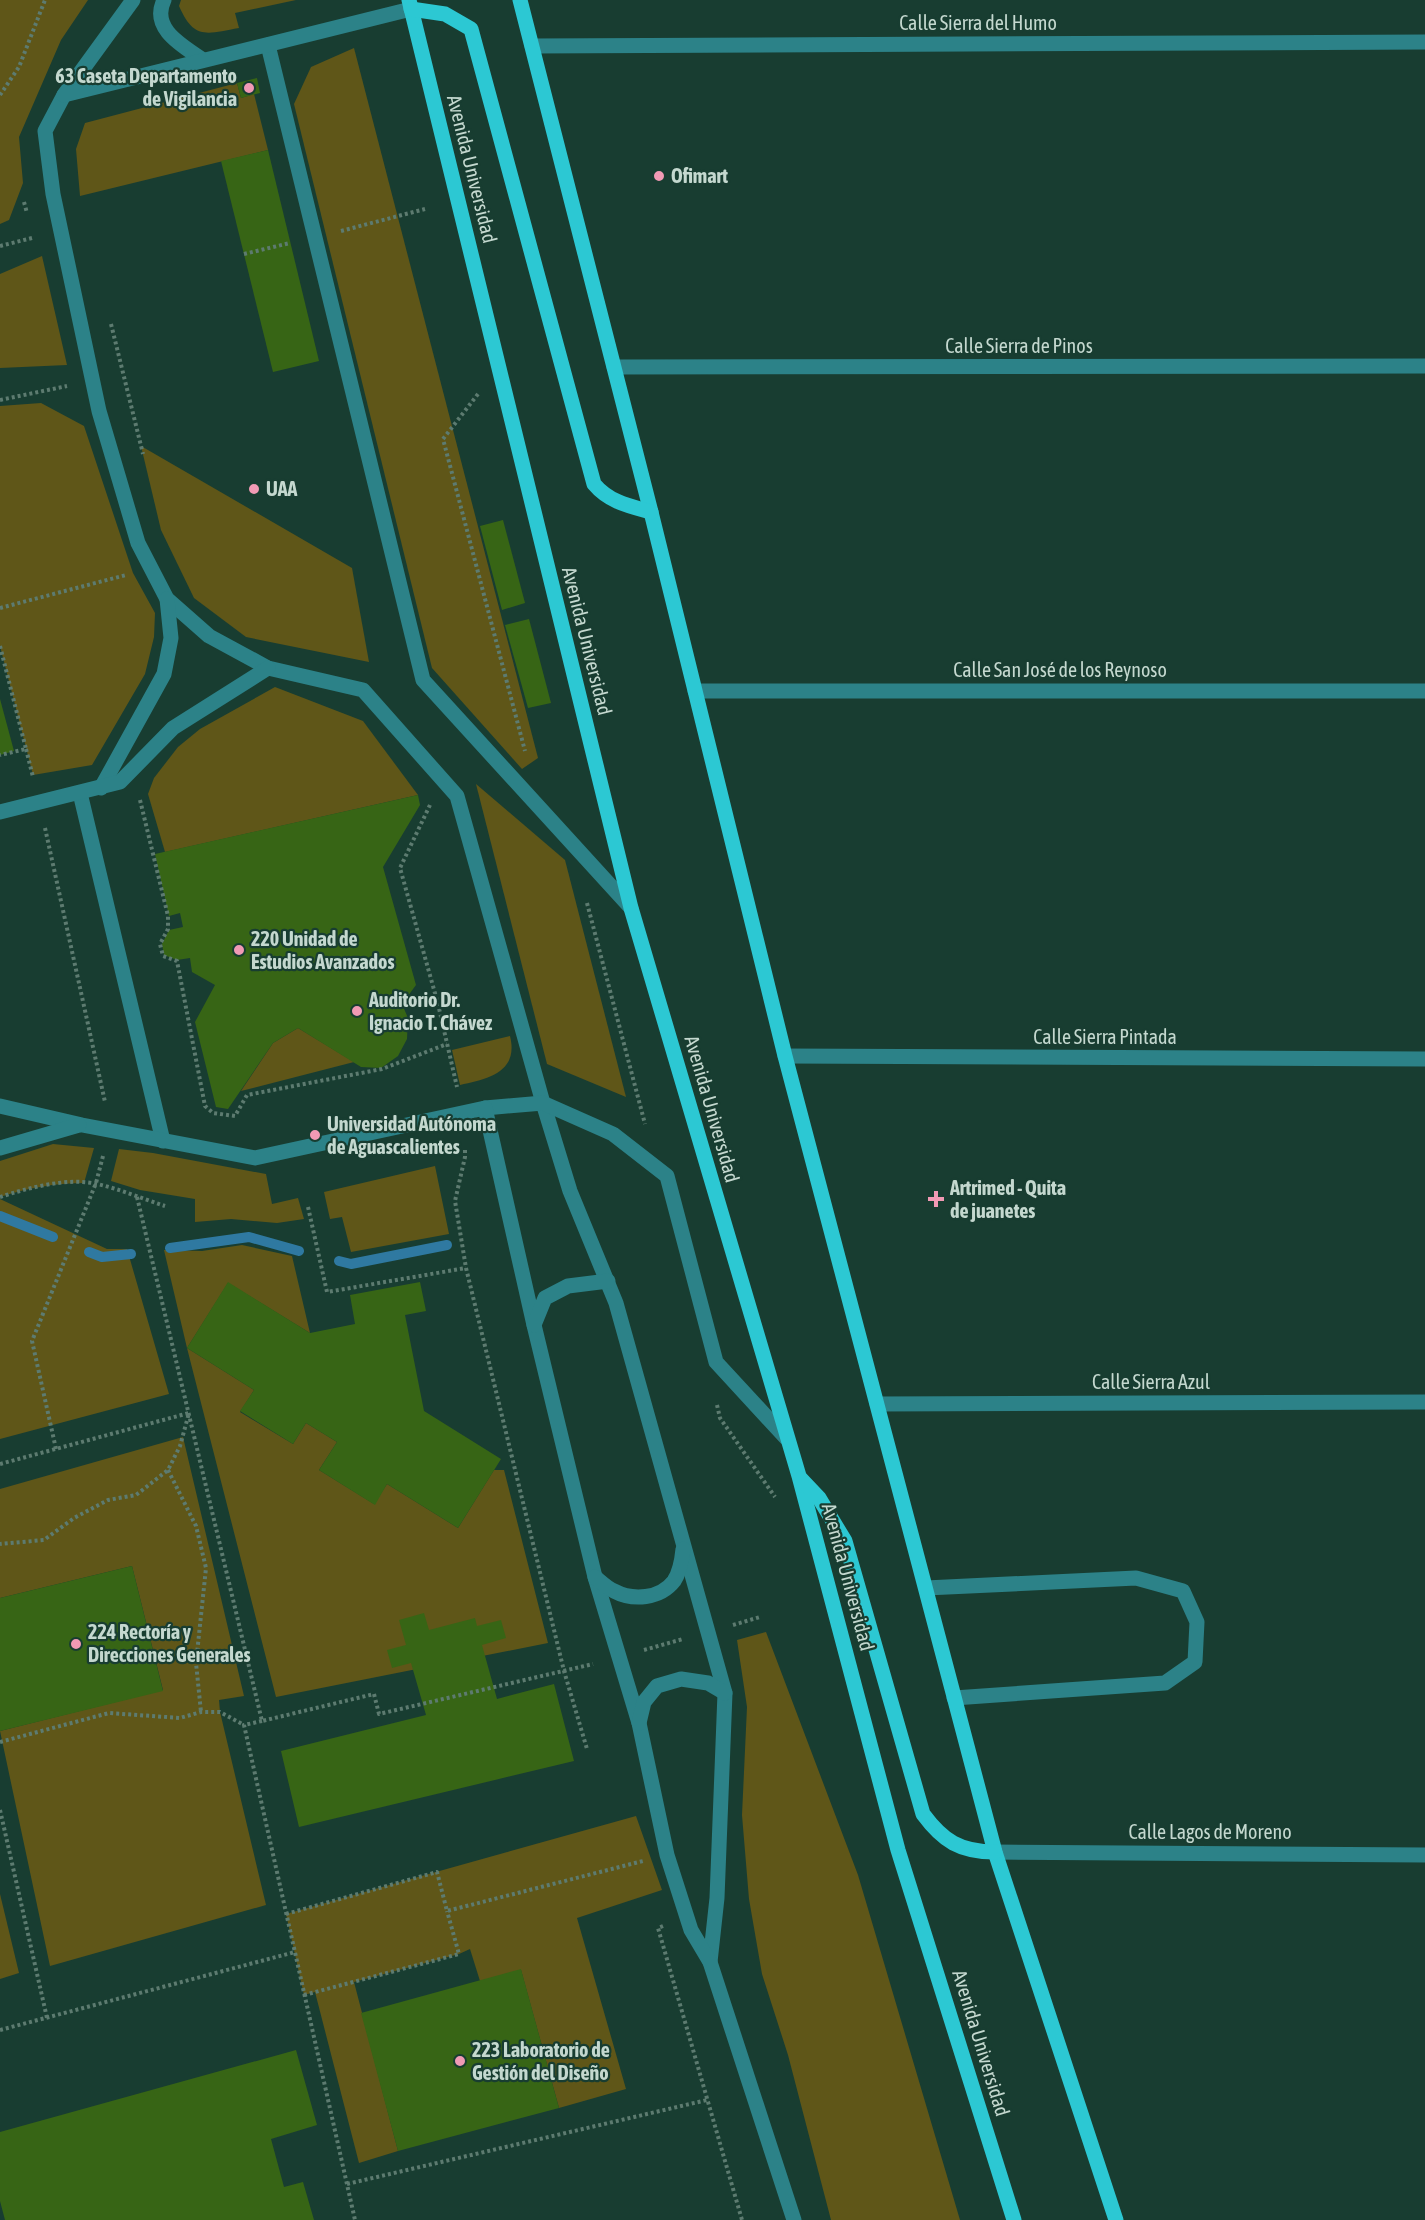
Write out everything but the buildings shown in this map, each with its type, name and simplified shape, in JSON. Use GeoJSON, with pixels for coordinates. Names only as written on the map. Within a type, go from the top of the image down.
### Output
{"type":"FeatureCollection","features":[{"type":"Feature","properties":{"kind":"main road"},"geometry":{"type":"LineString","coordinates":[[520,0],[651,512],[785,1056],[995,1852],[1116,2220]]}},
{"type":"Feature","properties":{"kind":"main road"},"geometry":{"type":"LineString","coordinates":[[410,5],[445,14],[471,29],[594,484],[603,495],[611,499],[651,512]]}},
{"type":"Feature","properties":{"kind":"main road","name":"Avenida Universidad"},"geometry":{"type":"LineString","coordinates":[[410,5],[631,908],[799,1476],[898,1850],[1014,2220]]}},
{"type":"Feature","properties":{"kind":"main road"},"geometry":{"type":"LineString","coordinates":[[799,1476],[819,1498],[845,1541],[923,1814],[934,1830],[950,1842],[979,1852],[995,1852]]}},
{"type":"Feature","properties":{"kind":"street"},"geometry":{"type":"LineString","coordinates":[[133,0],[64,95],[45,132],[53,194],[99,411],[138,543],[167,599],[209,636],[268,669],[363,690],[457,796],[570,1191],[616,1303],[725,1693],[717,1898],[710,1962]]}},
{"type":"Feature","properties":{"kind":"street"},"geometry":{"type":"LineString","coordinates":[[164,0],[160,9],[162,24],[173,40],[203,60]]}},
{"type":"Feature","properties":{"kind":"street"},"geometry":{"type":"LineString","coordinates":[[64,95],[268,45],[410,5]]}},
{"type":"Feature","properties":{"kind":"street","name":"Calle Sierra del Humo"},"geometry":{"type":"LineString","coordinates":[[532,46],[1425,42]]}},
{"type":"Feature","properties":{"kind":"street"},"geometry":{"type":"LineString","coordinates":[[268,45],[423,680],[631,908]]}},
{"type":"Feature","properties":{"kind":"street","name":"Calle Sierra de Pinos"},"geometry":{"type":"LineString","coordinates":[[614,368],[1425,366]]}},
{"type":"Feature","properties":{"kind":"street"},"geometry":{"type":"LineString","coordinates":[[101,788],[164,674],[171,638],[167,599]]}},
{"type":"Feature","properties":{"kind":"street"},"geometry":{"type":"LineString","coordinates":[[0,812],[120,782],[173,728],[268,669]]}},
{"type":"Feature","properties":{"kind":"street","name":"Calle San José de los Reynoso"},"geometry":{"type":"LineString","coordinates":[[695,691],[1425,691]]}},
{"type":"Feature","properties":{"kind":"street"},"geometry":{"type":"LineString","coordinates":[[80,793],[163,1141]]}},
{"type":"Feature","properties":{"kind":"street","name":"Calle Sierra Pintada"},"geometry":{"type":"LineString","coordinates":[[785,1056],[1425,1059]]}},
{"type":"Feature","properties":{"kind":"street"},"geometry":{"type":"LineString","coordinates":[[0,1106],[82,1125],[255,1158],[485,1108],[543,1103],[613,1134],[667,1176],[716,1362],[786,1438]]}},
{"type":"Feature","properties":{"kind":"street"},"geometry":{"type":"LineString","coordinates":[[485,1108],[595,1577],[639,1723],[667,1855],[691,1930],[710,1962],[794,2220]]}},
{"type":"Feature","properties":{"kind":"street"},"geometry":{"type":"LineString","coordinates":[[0,1148],[82,1125]]}},
{"type":"Feature","properties":{"kind":"street"},"geometry":{"type":"LineString","coordinates":[[534,1324],[545,1298],[568,1286],[608,1281]]}},
{"type":"Feature","properties":{"kind":"street","name":"Calle Sierra Azul"},"geometry":{"type":"LineString","coordinates":[[877,1404],[1425,1402]]}},
{"type":"Feature","properties":{"kind":"street"},"geometry":{"type":"LineString","coordinates":[[595,1577],[614,1591],[637,1598],[658,1594],[674,1581],[682,1562],[684,1543]]}},
{"type":"Feature","properties":{"kind":"street"},"geometry":{"type":"LineString","coordinates":[[926,1588],[1136,1578],[1183,1591],[1197,1622],[1195,1662],[1165,1683],[954,1698]]}},
{"type":"Feature","properties":{"kind":"street"},"geometry":{"type":"LineString","coordinates":[[639,1723],[644,1702],[657,1686],[681,1679],[708,1683],[725,1693]]}},
{"type":"Feature","properties":{"kind":"street","name":"Calle Lagos de Moreno"},"geometry":{"type":"LineString","coordinates":[[995,1852],[1425,1855]]}},
{"type":"Feature","properties":{"kind":"path"},"geometry":{"type":"LineString","coordinates":[[0,95],[19,67],[45,0]]}},
{"type":"Feature","properties":{"kind":"path"},"geometry":{"type":"LineString","coordinates":[[0,246],[33,238]]}},
{"type":"Feature","properties":{"kind":"path"},"geometry":{"type":"LineString","coordinates":[[109,314],[143,456]]}},
{"type":"Feature","properties":{"kind":"path"},"geometry":{"type":"LineString","coordinates":[[499,367],[443,439],[528,760]]}},
{"type":"Feature","properties":{"kind":"path"},"geometry":{"type":"LineString","coordinates":[[0,400],[68,385]]}},
{"type":"Feature","properties":{"kind":"path"},"geometry":{"type":"LineString","coordinates":[[0,646],[40,803],[111,1130],[96,1183],[32,1341],[56,1449]]}},
{"type":"Feature","properties":{"kind":"path"},"geometry":{"type":"LineString","coordinates":[[0,755],[26,749]]}},
{"type":"Feature","properties":{"kind":"path"},"geometry":{"type":"LineString","coordinates":[[120,782],[139,794],[168,916],[168,929],[160,944],[163,956],[177,962],[206,1106],[213,1113],[235,1116],[247,1095],[382,1069],[447,1044]]}},
{"type":"Feature","properties":{"kind":"path"},"geometry":{"type":"LineString","coordinates":[[432,799],[400,868],[438,1004],[463,1113],[465,1157],[455,1201],[466,1268],[564,1671],[587,1749]]}},
{"type":"Feature","properties":{"kind":"path"},"geometry":{"type":"LineString","coordinates":[[582,896],[589,904],[656,1167]]}},
{"type":"Feature","properties":{"kind":"path"},"geometry":{"type":"LineString","coordinates":[[0,1197],[20,1190],[61,1183],[96,1183],[165,1206]]}},
{"type":"Feature","properties":{"kind":"path"},"geometry":{"type":"LineString","coordinates":[[137,1197],[262,1720]]}},
{"type":"Feature","properties":{"kind":"path"},"geometry":{"type":"LineString","coordinates":[[308,1208],[327,1292],[466,1268]]}},
{"type":"Feature","properties":{"kind":"path"},"geometry":{"type":"LineString","coordinates":[[714,1395],[720,1418],[782,1506]]}},
{"type":"Feature","properties":{"kind":"path"},"geometry":{"type":"LineString","coordinates":[[0,1464],[189,1413]]}},
{"type":"Feature","properties":{"kind":"path"},"geometry":{"type":"LineString","coordinates":[[0,1544],[44,1540],[74,1518],[108,1500],[136,1495],[168,1470],[180,1446],[189,1413]]}},
{"type":"Feature","properties":{"kind":"path"},"geometry":{"type":"LineString","coordinates":[[168,1470],[196,1526],[206,1568],[196,1663],[201,1712]]}},
{"type":"Feature","properties":{"kind":"path"},"geometry":{"type":"LineString","coordinates":[[0,1742],[109,1713],[180,1718],[201,1712],[220,1712],[244,1725],[374,1694],[379,1714],[619,1657],[760,1617]]}},
{"type":"Feature","properties":{"kind":"path"},"geometry":{"type":"LineString","coordinates":[[244,1725],[355,2220]]}},
{"type":"Feature","properties":{"kind":"path"},"geometry":{"type":"LineString","coordinates":[[0,1810],[47,2018]]}},
{"type":"Feature","properties":{"kind":"path"},"geometry":{"type":"LineString","coordinates":[[447,1911],[667,1855]]}},
{"type":"Feature","properties":{"kind":"path"},"geometry":{"type":"LineString","coordinates":[[286,1914],[437,1872],[459,1953],[304,1995]]}},
{"type":"Feature","properties":{"kind":"path"},"geometry":{"type":"LineString","coordinates":[[687,1918],[658,1928],[742,2220]]}},
{"type":"Feature","properties":{"kind":"path"},"geometry":{"type":"LineString","coordinates":[[0,2031],[295,1952]]}},
{"type":"Feature","properties":{"kind":"path"},"geometry":{"type":"LineString","coordinates":[[347,2184],[707,2100]]}},
{"type":"Feature","properties":{"kind":"shaded area"},"geometry":{"type":"Polygon","coordinates":[[[0,0],[88,0],[61,40],[19,137],[23,183],[9,220],[0,224],[0,0]]]}},
{"type":"Feature","properties":{"kind":"shaded area"},"geometry":{"type":"Polygon","coordinates":[[[181,0],[296,0],[235,13],[239,28],[209,33],[190,25],[179,6],[181,0]]]}},
{"type":"Feature","properties":{"kind":"shaded area"},"geometry":{"type":"Polygon","coordinates":[[[354,48],[538,758],[522,769],[432,668],[294,104],[311,67],[354,48]]]}},
{"type":"Feature","properties":{"kind":"shaded area"},"geometry":{"type":"Polygon","coordinates":[[[237,83],[241,98],[254,94],[268,150],[80,196],[76,149],[85,123],[237,83]]]}},
{"type":"Feature","properties":{"kind":"shaded area"},"geometry":{"type":"Polygon","coordinates":[[[42,256],[67,365],[0,368],[0,274],[42,256]]]}},
{"type":"Feature","properties":{"kind":"shaded area"},"geometry":{"type":"Polygon","coordinates":[[[41,403],[84,426],[133,573],[155,613],[154,637],[145,674],[92,765],[33,775],[0,646],[0,406],[41,403]]]}},
{"type":"Feature","properties":{"kind":"shaded area"},"geometry":{"type":"Polygon","coordinates":[[[141,446],[352,568],[369,662],[246,637],[194,598],[161,530],[141,446]]]}},
{"type":"Feature","properties":{"kind":"shaded area"},"geometry":{"type":"Polygon","coordinates":[[[275,687],[363,721],[418,795],[165,852],[148,794],[154,778],[178,747],[200,729],[275,687]]]}},
{"type":"Feature","properties":{"kind":"shaded area"},"geometry":{"type":"Polygon","coordinates":[[[476,784],[565,860],[626,1097],[547,1064],[476,784]]]}},
{"type":"Feature","properties":{"kind":"shaded area"},"geometry":{"type":"Polygon","coordinates":[[[298,1028],[354,1062],[241,1091],[273,1043],[298,1028]]]}},
{"type":"Feature","properties":{"kind":"shaded area"},"geometry":{"type":"Polygon","coordinates":[[[510,1036],[512,1048],[506,1066],[499,1072],[481,1080],[460,1085],[452,1050],[510,1036]]]}},
{"type":"Feature","properties":{"kind":"shaded area"},"geometry":{"type":"Polygon","coordinates":[[[53,1144],[94,1148],[84,1183],[42,1187],[0,1197],[0,1161],[53,1144]]]}},
{"type":"Feature","properties":{"kind":"shaded area"},"geometry":{"type":"Polygon","coordinates":[[[119,1149],[266,1174],[272,1204],[298,1198],[304,1219],[277,1223],[231,1219],[195,1222],[195,1199],[140,1190],[111,1181],[119,1149]]]}},
{"type":"Feature","properties":{"kind":"shaded area"},"geometry":{"type":"Polygon","coordinates":[[[435,1166],[449,1234],[351,1252],[342,1217],[330,1219],[324,1192],[435,1166]]]}},
{"type":"Feature","properties":{"kind":"shaded area"},"geometry":{"type":"Polygon","coordinates":[[[0,1199],[107,1249],[127,1249],[169,1394],[0,1439],[0,1199]]]}},
{"type":"Feature","properties":{"kind":"shaded area"},"geometry":{"type":"Polygon","coordinates":[[[242,1245],[292,1256],[310,1333],[228,1283],[187,1348],[164,1250],[202,1251],[242,1245]]]}},
{"type":"Feature","properties":{"kind":"shaded area"},"geometry":{"type":"Polygon","coordinates":[[[187,1348],[254,1390],[240,1412],[293,1444],[306,1423],[337,1442],[319,1470],[374,1504],[387,1484],[458,1528],[494,1470],[504,1470],[548,1643],[276,1697],[187,1348]]]}},
{"type":"Feature","properties":{"kind":"shaded area"},"geometry":{"type":"Polygon","coordinates":[[[183,1437],[244,1696],[219,1700],[220,1712],[266,1905],[50,1966],[0,1731],[163,1690],[132,1566],[0,1598],[0,1489],[183,1437]]]}},
{"type":"Feature","properties":{"kind":"shaded area"},"geometry":{"type":"Polygon","coordinates":[[[766,1632],[858,1875],[960,2220],[831,2220],[788,2055],[762,1974],[749,1899],[742,1815],[747,1707],[737,1640],[766,1632]]]}},
{"type":"Feature","properties":{"kind":"shaded area"},"geometry":{"type":"Polygon","coordinates":[[[636,1816],[662,1890],[577,1918],[626,2089],[559,2108],[521,1970],[480,1981],[470,1949],[354,1982],[398,2151],[359,2163],[315,1992],[304,1995],[286,1914],[636,1816]]]}},
{"type":"Feature","properties":{"kind":"shaded area"},"geometry":{"type":"Polygon","coordinates":[[[0,1894],[19,1973],[0,1979],[0,1894]]]}},
{"type":"Feature","properties":{"kind":"waterway"},"geometry":{"type":"LineString","coordinates":[[0,1216],[53,1237]]}},
{"type":"Feature","properties":{"kind":"waterway"},"geometry":{"type":"LineString","coordinates":[[170,1248],[249,1237],[299,1251]]}},
{"type":"Feature","properties":{"kind":"waterway"},"geometry":{"type":"LineString","coordinates":[[339,1261],[351,1264],[447,1245]]}},
{"type":"Feature","properties":{"kind":"waterway"},"geometry":{"type":"LineString","coordinates":[[89,1252],[102,1257],[131,1254]]}},
{"type":"Feature","properties":{"kind":"place","name":"63 Caseta Departamento de Vigilancia"},"geometry":{"type":"Point","coordinates":[249,88]}},
{"type":"Feature","properties":{"kind":"place","name":"Ofimart"},"geometry":{"type":"Point","coordinates":[659,176]}},
{"type":"Feature","properties":{"kind":"place","name":"UAA"},"geometry":{"type":"Point","coordinates":[254,489]}},
{"type":"Feature","properties":{"kind":"place","name":"220 Unidad de Estudios Avanzados"},"geometry":{"type":"Point","coordinates":[239,950]}},
{"type":"Feature","properties":{"kind":"place","name":"Auditorio Dr. Ignacio T. Chávez"},"geometry":{"type":"Point","coordinates":[357,1011]}},
{"type":"Feature","properties":{"kind":"place","name":"Universidad Autónoma de Aguascalientes"},"geometry":{"type":"Point","coordinates":[315,1135]}},
{"type":"Feature","properties":{"kind":"place","name":"Artrimed - Quita de juanetes"},"geometry":{"type":"Point","coordinates":[936,1199]}},
{"type":"Feature","properties":{"kind":"place","name":"224 Rectoría y Direcciones Generales"},"geometry":{"type":"Point","coordinates":[76,1644]}},
{"type":"Feature","properties":{"kind":"place","name":"223 Laboratorio de Gestión del Diseño"},"geometry":{"type":"Point","coordinates":[460,2061]}}]}
